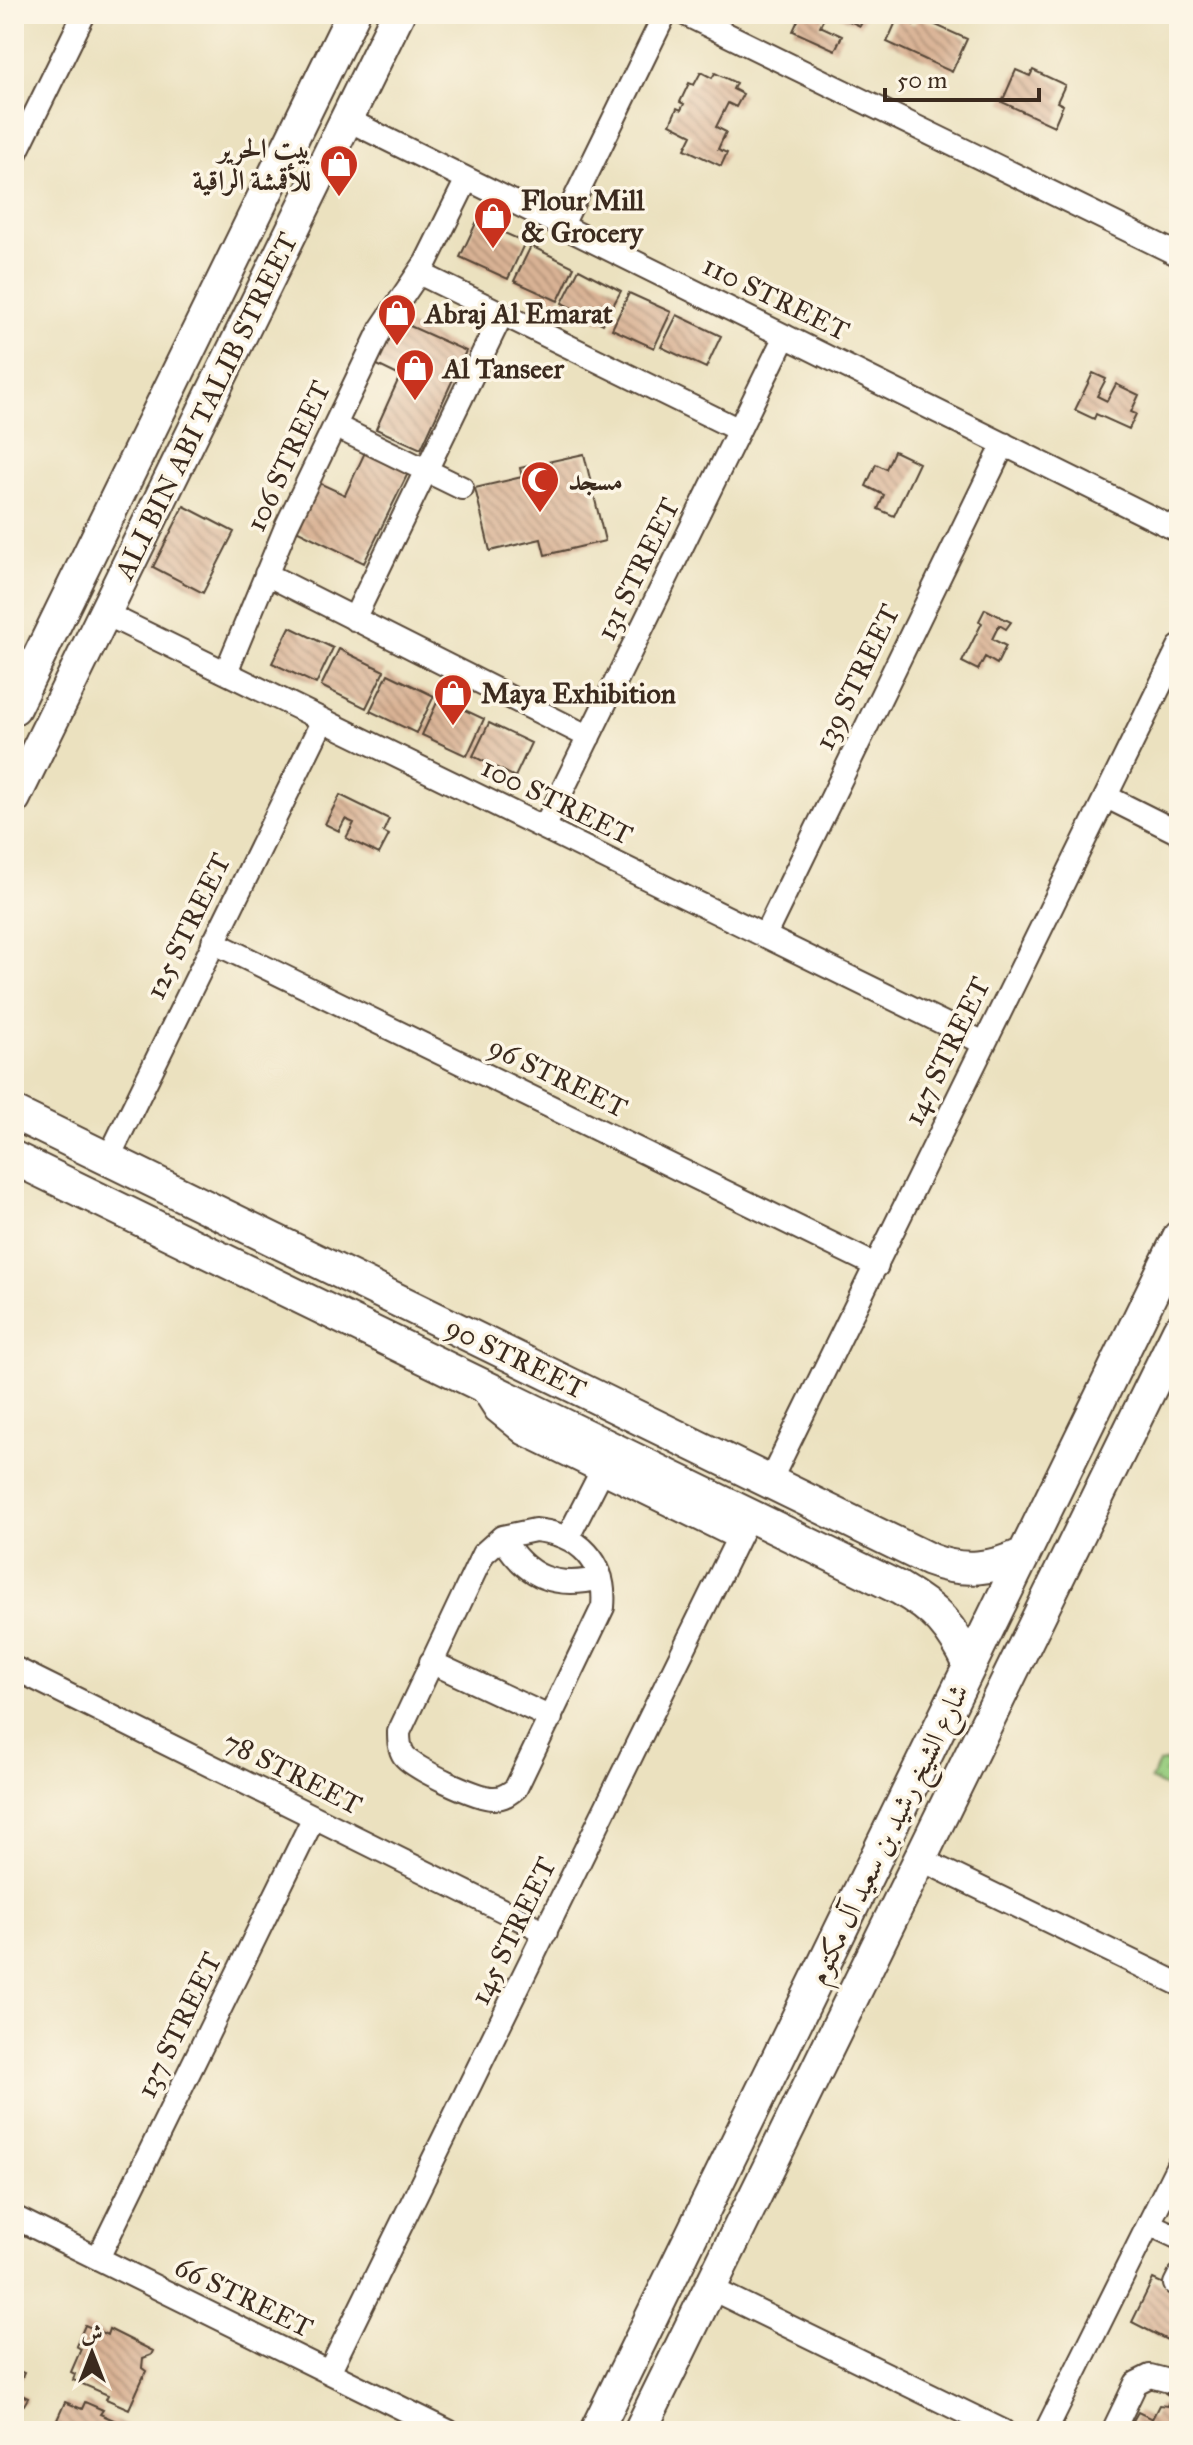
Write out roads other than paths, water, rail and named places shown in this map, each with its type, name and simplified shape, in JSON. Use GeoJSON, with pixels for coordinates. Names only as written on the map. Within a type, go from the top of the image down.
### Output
{"type":"FeatureCollection","features":[{"type":"Feature","properties":{"kind":"street"},"geometry":{"type":"LineString","coordinates":[[14,157],[84,14]]}},
{"type":"Feature","properties":{"kind":"street","name":"ALI BIN ABI TALIB STREET"},"geometry":{"type":"LineString","coordinates":[[14,708],[22,672],[197,335],[353,14]]}},
{"type":"Feature","properties":{"kind":"street","name":"ALI BIN ABI TALIB STREET"},"geometry":{"type":"LineString","coordinates":[[14,798],[398,14]]}},
{"type":"Feature","properties":{"kind":"street"},"geometry":{"type":"LineString","coordinates":[[562,225],[665,14]]}},
{"type":"Feature","properties":{"kind":"street"},"geometry":{"type":"LineString","coordinates":[[685,14],[1179,255]]}},
{"type":"Feature","properties":{"kind":"street","name":"110 STREET"},"geometry":{"type":"LineString","coordinates":[[346,119],[1179,531]]}},
{"type":"Feature","properties":{"kind":"street","name":"106 STREET"},"geometry":{"type":"LineString","coordinates":[[226,672],[279,543],[390,313],[419,273],[467,179]]}},
{"type":"Feature","properties":{"kind":"street"},"geometry":{"type":"LineString","coordinates":[[419,273],[739,430]]}},
{"type":"Feature","properties":{"kind":"street"},"geometry":{"type":"LineString","coordinates":[[354,619],[502,314]]}},
{"type":"Feature","properties":{"kind":"street"},"geometry":{"type":"LineString","coordinates":[[197,335],[212,349],[233,352]]}},
{"type":"Feature","properties":{"kind":"street","name":"131 STREET"},"geometry":{"type":"LineString","coordinates":[[544,828],[785,336]]}},
{"type":"Feature","properties":{"kind":"street"},"geometry":{"type":"LineString","coordinates":[[168,392],[190,394],[204,412]]}},
{"type":"Feature","properties":{"kind":"street"},"geometry":{"type":"LineString","coordinates":[[335,426],[462,488]]}},
{"type":"Feature","properties":{"kind":"street","name":"139 STREET"},"geometry":{"type":"LineString","coordinates":[[765,935],[1004,444]]}},
{"type":"Feature","properties":{"kind":"street"},"geometry":{"type":"LineString","coordinates":[[266,574],[589,737]]}},
{"type":"Feature","properties":{"kind":"street","name":"100 STREET"},"geometry":{"type":"LineString","coordinates":[[104,613],[984,1043]]}},
{"type":"Feature","properties":{"kind":"street","name":"147 STREET"},"geometry":{"type":"LineString","coordinates":[[770,1481],[1179,647]]}},
{"type":"Feature","properties":{"kind":"street","name":"125 STREET"},"geometry":{"type":"LineString","coordinates":[[108,1159],[323,720]]}},
{"type":"Feature","properties":{"kind":"street"},"geometry":{"type":"LineString","coordinates":[[1107,797],[1179,833]]}},
{"type":"Feature","properties":{"kind":"street","name":"96 STREET"},"geometry":{"type":"LineString","coordinates":[[213,942],[877,1266]]}},
{"type":"Feature","properties":{"kind":"street","name":"90 STREET"},"geometry":{"type":"LineString","coordinates":[[18,1120],[108,1159],[930,1560],[962,1569],[994,1566],[1024,1554]]}},
{"type":"Feature","properties":{"kind":"street","name":"90 STREET"},"geometry":{"type":"LineString","coordinates":[[14,1158],[464,1376],[607,1460],[744,1527],[842,1561],[899,1588],[935,1611],[949,1626],[970,1665]]}},
{"type":"Feature","properties":{"kind":"street","name":"شارع الشيخ رشيد بن سعيد آل مكتوم"},"geometry":{"type":"LineString","coordinates":[[596,2431],[1179,1237]]}},
{"type":"Feature","properties":{"kind":"street"},"geometry":{"type":"LineString","coordinates":[[1148,1300],[1158,1316],[1167,1320],[1179,1319]]}},
{"type":"Feature","properties":{"kind":"street"},"geometry":{"type":"LineString","coordinates":[[1131,1334],[1150,1330],[1173,1342]]}},
{"type":"Feature","properties":{"kind":"street"},"geometry":{"type":"LineString","coordinates":[[465,1333],[471,1343],[470,1355],[463,1365],[464,1376],[475,1371],[484,1352],[494,1347]]}},
{"type":"Feature","properties":{"kind":"street","name":"شارع الشيخ رشيد بن سعيد آل مكتوم"},"geometry":{"type":"LineString","coordinates":[[640,2431],[1173,1342]]}},
{"type":"Feature","properties":{"kind":"street"},"geometry":{"type":"LineString","coordinates":[[568,1537],[607,1460]]}},
{"type":"Feature","properties":{"kind":"street"},"geometry":{"type":"LineString","coordinates":[[842,1561],[861,1558],[868,1551],[868,1533],[861,1526]]}},
{"type":"Feature","properties":{"kind":"street","name":"145 STREET"},"geometry":{"type":"LineString","coordinates":[[329,2372],[744,1527]]}},
{"type":"Feature","properties":{"kind":"street"},"geometry":{"type":"LineString","coordinates":[[535,1530],[568,1537],[588,1555],[601,1578],[603,1607],[516,1788],[506,1796],[493,1799],[414,1765],[404,1756],[399,1744],[399,1732],[483,1554],[502,1537],[535,1530]]}},
{"type":"Feature","properties":{"kind":"street"},"geometry":{"type":"LineString","coordinates":[[502,1537],[512,1554],[526,1568],[543,1578],[562,1583],[582,1583],[601,1578]]}},
{"type":"Feature","properties":{"kind":"street"},"geometry":{"type":"LineString","coordinates":[[431,1662],[551,1718]]}},
{"type":"Feature","properties":{"kind":"street","name":"78 STREET"},"geometry":{"type":"LineString","coordinates":[[14,1668],[546,1932]]}},
{"type":"Feature","properties":{"kind":"street","name":"137 STREET"},"geometry":{"type":"LineString","coordinates":[[98,2258],[314,1817]]}},
{"type":"Feature","properties":{"kind":"street"},"geometry":{"type":"LineString","coordinates":[[920,1859],[1179,1984]]}},
{"type":"Feature","properties":{"kind":"street"},"geometry":{"type":"LineString","coordinates":[[859,1894],[862,1903],[877,1913],[887,1914],[894,1910]]}},
{"type":"Feature","properties":{"kind":"street"},"geometry":{"type":"LineString","coordinates":[[1046,2431],[1178,2167]]}},
{"type":"Feature","properties":{"kind":"street","name":"66 STREET"},"geometry":{"type":"LineString","coordinates":[[14,2217],[448,2431]]}},
{"type":"Feature","properties":{"kind":"street"},"geometry":{"type":"LineString","coordinates":[[1149,2224],[1179,2238]]}},
{"type":"Feature","properties":{"kind":"street"},"geometry":{"type":"LineString","coordinates":[[710,2288],[1003,2431]]}},
{"type":"Feature","properties":{"kind":"street"},"geometry":{"type":"LineString","coordinates":[[1113,2431],[1136,2383],[1150,2376],[1177,2383]]}},
{"type":"Feature","properties":{"kind":"place","name":"بيت الحرير للأقمشة الراقية"},"geometry":{"type":"Point","coordinates":[339,198]}},
{"type":"Feature","properties":{"kind":"place","name":"Flour Mill & Grocery"},"geometry":{"type":"Point","coordinates":[493,250]}},
{"type":"Feature","properties":{"kind":"place","name":"Abraj Al Emarat"},"geometry":{"type":"Point","coordinates":[397,347]}},
{"type":"Feature","properties":{"kind":"place","name":"Al Tanseer"},"geometry":{"type":"Point","coordinates":[415,402]}},
{"type":"Feature","properties":{"kind":"place","name":"مسجد"},"geometry":{"type":"Point","coordinates":[540,514]}},
{"type":"Feature","properties":{"kind":"place","name":"Maya Exhibition"},"geometry":{"type":"Point","coordinates":[453,727]}}]}
